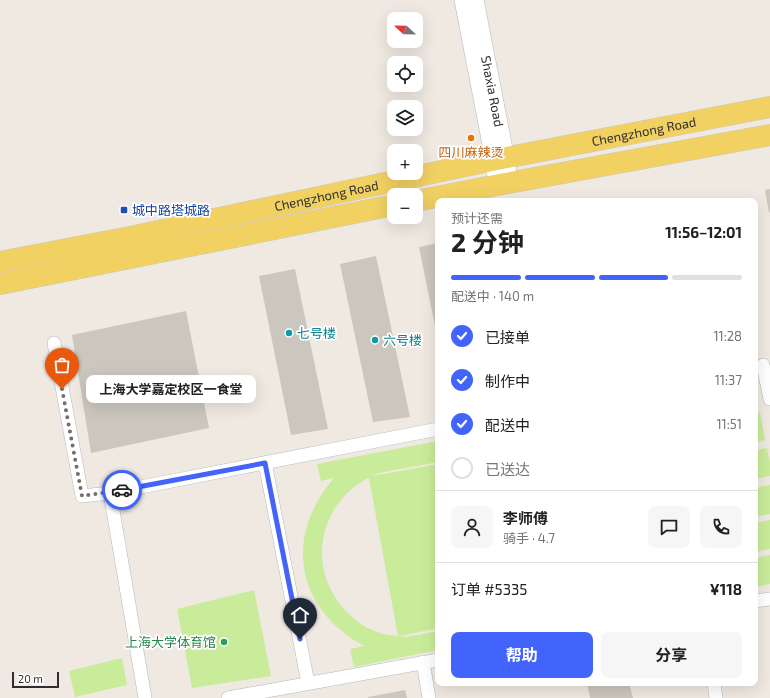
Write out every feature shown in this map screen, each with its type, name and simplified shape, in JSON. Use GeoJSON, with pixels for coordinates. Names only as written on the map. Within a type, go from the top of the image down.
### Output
{"type":"FeatureCollection","features":[{"type":"Feature","properties":{"kind":"main road","name":"Chengzhong Road"},"geometry":{"type":"LineString","coordinates":[[0,262],[130,237],[500,159],[770,107]]}},
{"type":"Feature","properties":{"kind":"main road","name":"Chengzhong Road"},"geometry":{"type":"LineString","coordinates":[[423,200],[770,135]]}},
{"type":"Feature","properties":{"kind":"main road","name":"Chengzhong Road"},"geometry":{"type":"LineString","coordinates":[[0,284],[387,206]]}},
{"type":"Feature","properties":{"kind":"street"},"geometry":{"type":"LineString","coordinates":[[463,0],[500,159]]}},
{"type":"Feature","properties":{"kind":"street","name":"Shaxia Road"},"geometry":{"type":"LineString","coordinates":[[475,0],[503,184]]}},
{"type":"Feature","properties":{"kind":"street"},"geometry":{"type":"LineString","coordinates":[[54,343],[82,496],[110,493],[435,430]]}},
{"type":"Feature","properties":{"kind":"street"},"geometry":{"type":"LineString","coordinates":[[763,365],[770,399]]}},
{"type":"Feature","properties":{"kind":"street"},"geometry":{"type":"LineString","coordinates":[[265,463],[308,683]]}},
{"type":"Feature","properties":{"kind":"street"},"geometry":{"type":"LineString","coordinates":[[110,493],[145,698]]}},
{"type":"Feature","properties":{"kind":"street"},"geometry":{"type":"LineString","coordinates":[[758,601],[770,599]]}},
{"type":"Feature","properties":{"kind":"street"},"geometry":{"type":"LineString","coordinates":[[228,698],[435,660]]}},
{"type":"Feature","properties":{"kind":"street"},"geometry":{"type":"LineString","coordinates":[[423,662],[429,698]]}},
{"type":"Feature","properties":{"kind":"street"},"geometry":{"type":"LineString","coordinates":[[714,686],[716,698]]}},
{"type":"Feature","properties":{"kind":"green space"},"geometry":{"type":"Polygon","coordinates":[[[758,412],[760,412],[765,440],[758,441],[758,412]]]}},
{"type":"Feature","properties":{"kind":"green space"},"geometry":{"type":"Polygon","coordinates":[[[435,442],[435,463],[379,473],[372,476],[435,465],[435,629],[400,636],[406,637],[435,632],[435,651],[354,667],[350,649],[364,646],[341,631],[323,612],[311,592],[304,570],[303,547],[308,524],[318,501],[334,478],[321,481],[317,464],[435,442]],[[368,478],[351,490],[337,505],[328,521],[323,540],[322,559],[326,578],[334,596],[347,612],[366,627],[382,634],[398,636],[368,478]]]}},
{"type":"Feature","properties":{"kind":"green space"},"geometry":{"type":"Polygon","coordinates":[[[767,448],[770,462],[770,476],[758,478],[758,450],[767,448]]]}},
{"type":"Feature","properties":{"kind":"green space"},"geometry":{"type":"Polygon","coordinates":[[[770,485],[770,514],[758,516],[758,487],[770,485]]]}},
{"type":"Feature","properties":{"kind":"green space"},"geometry":{"type":"Polygon","coordinates":[[[770,520],[770,549],[758,551],[758,522],[770,520]]]}},
{"type":"Feature","properties":{"kind":"green space"},"geometry":{"type":"Polygon","coordinates":[[[770,555],[770,584],[758,586],[758,557],[770,555]]]}},
{"type":"Feature","properties":{"kind":"green space","name":"上海大学体育馆"},"geometry":{"type":"Polygon","coordinates":[[[254,590],[271,676],[192,688],[177,609],[254,590]]]}},
{"type":"Feature","properties":{"kind":"green space"},"geometry":{"type":"Polygon","coordinates":[[[122,658],[127,685],[75,697],[69,671],[122,658]]]}},
{"type":"Feature","properties":{"kind":"building"},"geometry":{"type":"Polygon","coordinates":[[[770,189],[770,212],[769,213],[765,190],[770,189]]]}},
{"type":"Feature","properties":{"kind":"building"},"geometry":{"type":"Polygon","coordinates":[[[435,244],[435,326],[419,247],[435,244]]]}},
{"type":"Feature","properties":{"kind":"building","name":"六号楼"},"geometry":{"type":"Polygon","coordinates":[[[376,256],[410,417],[373,422],[340,264],[376,256]]]}},
{"type":"Feature","properties":{"kind":"building","name":"七号楼"},"geometry":{"type":"Polygon","coordinates":[[[295,269],[328,429],[291,435],[259,276],[295,269]]]}},
{"type":"Feature","properties":{"kind":"building"},"geometry":{"type":"Polygon","coordinates":[[[186,311],[209,428],[91,453],[72,335],[186,311]]]}},
{"type":"Feature","properties":{"kind":"building"},"geometry":{"type":"Polygon","coordinates":[[[588,686],[630,686],[633,698],[590,698],[588,686]]]}},
{"type":"Feature","properties":{"kind":"building"},"geometry":{"type":"Polygon","coordinates":[[[405,690],[407,698],[368,698],[368,697],[405,690]]]}},
{"type":"Feature","properties":{"kind":"way so far"},"geometry":{"type":"LineString","coordinates":[[62,389],[82,496],[122,490]]}},
{"type":"Feature","properties":{"kind":"place","name":"四川麻辣烫"},"geometry":{"type":"Point","coordinates":[471,138]}},
{"type":"Feature","properties":{"kind":"place","name":"城中路塔城路"},"geometry":{"type":"Point","coordinates":[124,210]}},
{"type":"Feature","properties":{"kind":"place","name":"七号楼"},"geometry":{"type":"Point","coordinates":[289,333]}},
{"type":"Feature","properties":{"kind":"place","name":"六号楼"},"geometry":{"type":"Point","coordinates":[375,340]}},
{"type":"Feature","properties":{"kind":"place","name":"上海大学嘉定校区一食堂"},"geometry":{"type":"Point","coordinates":[62,389]}},
{"type":"Feature","properties":{"kind":"place","name":"上海大学体育馆"},"geometry":{"type":"Point","coordinates":[224,642]}},
{"type":"Feature","properties":{"kind":"route"},"geometry":{"type":"LineString","coordinates":[[122,490],[265,463],[300,639]]}}]}
